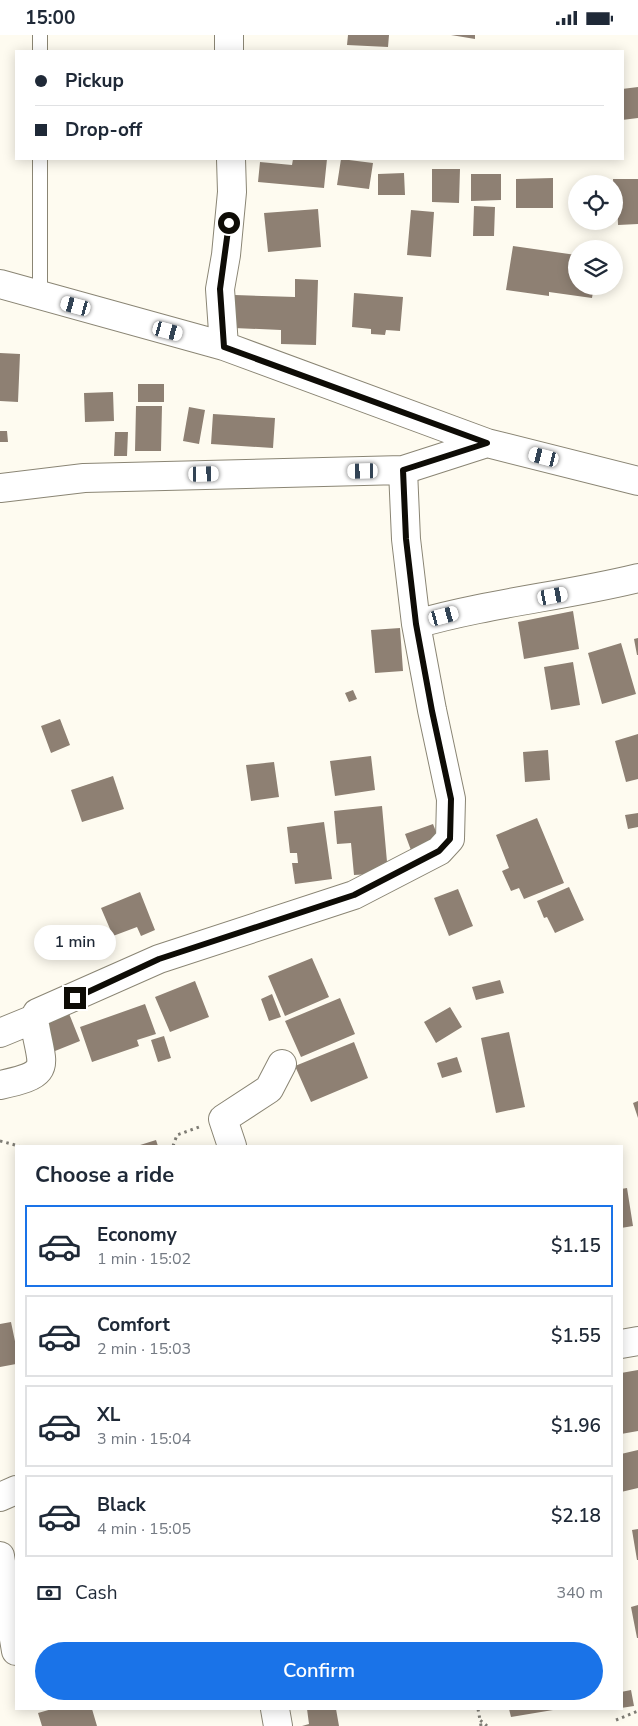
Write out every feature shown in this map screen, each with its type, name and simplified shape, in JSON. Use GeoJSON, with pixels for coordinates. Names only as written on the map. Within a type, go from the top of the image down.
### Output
{"type":"FeatureCollection","features":[{"type":"Feature","properties":{"kind":"street"},"geometry":{"type":"LineString","coordinates":[[229,50],[230,35]]}},
{"type":"Feature","properties":{"kind":"street"},"geometry":{"type":"LineString","coordinates":[[224,347],[220,289],[226,255],[232,192],[231,160]]}},
{"type":"Feature","properties":{"kind":"street"},"geometry":{"type":"LineString","coordinates":[[0,284],[224,347],[487,443],[638,481]]}},
{"type":"Feature","properties":{"kind":"street"},"geometry":{"type":"LineString","coordinates":[[0,487],[84,478],[403,470],[487,443]]}},
{"type":"Feature","properties":{"kind":"street"},"geometry":{"type":"LineString","coordinates":[[0,1085],[32,1077],[39,1071],[42,1059],[34,1019],[37,1013],[59,1006],[159,959],[354,895],[439,851],[450,839],[451,799],[416,624],[406,539],[403,470]]}},
{"type":"Feature","properties":{"kind":"street"},"geometry":{"type":"LineString","coordinates":[[416,624],[457,612],[638,578]]}},
{"type":"Feature","properties":{"kind":"street"},"geometry":{"type":"LineString","coordinates":[[0,1033],[34,1019]]}},
{"type":"Feature","properties":{"kind":"street"},"geometry":{"type":"LineString","coordinates":[[232,1145],[224,1119],[269,1089],[282,1064]]}},
{"type":"Feature","properties":{"kind":"street"},"geometry":{"type":"LineString","coordinates":[[623,1344],[638,1341]]}},
{"type":"Feature","properties":{"kind":"street"},"geometry":{"type":"LineString","coordinates":[[0,1497],[15,1490]]}},
{"type":"Feature","properties":{"kind":"street"},"geometry":{"type":"LineString","coordinates":[[0,1556],[15,1645]]}},
{"type":"Feature","properties":{"kind":"street"},"geometry":{"type":"LineString","coordinates":[[274,1710],[278,1726]]}},
{"type":"Feature","properties":{"kind":"lane"},"geometry":{"type":"LineString","coordinates":[[40,35],[40,50]]}},
{"type":"Feature","properties":{"kind":"lane"},"geometry":{"type":"LineString","coordinates":[[40,160],[40,296]]}},
{"type":"Feature","properties":{"kind":"path"},"geometry":{"type":"LineString","coordinates":[[173,1145],[177,1135],[224,1119]]}},
{"type":"Feature","properties":{"kind":"path"},"geometry":{"type":"LineString","coordinates":[[0,1141],[15,1145]]}},
{"type":"Feature","properties":{"kind":"path"},"geometry":{"type":"LineString","coordinates":[[478,1710],[481,1726]]}},
{"type":"Feature","properties":{"kind":"path"},"geometry":{"type":"LineString","coordinates":[[616,1720],[638,1711]]}},
{"type":"Feature","properties":{"kind":"path"},"geometry":{"type":"LineString","coordinates":[[480,1720],[487,1726]]}},
{"type":"Feature","properties":{"kind":"building"},"geometry":{"type":"Polygon","coordinates":[[[348,35],[389,35],[388,47],[347,45],[348,35]]]}},
{"type":"Feature","properties":{"kind":"building"},"geometry":{"type":"Polygon","coordinates":[[[451,35],[475,35],[475,39],[451,35]]]}},
{"type":"Feature","properties":{"kind":"building"},"geometry":{"type":"Polygon","coordinates":[[[638,87],[638,118],[624,120],[624,89],[638,87]]]}},
{"type":"Feature","properties":{"kind":"building"},"geometry":{"type":"Polygon","coordinates":[[[293,160],[327,160],[324,188],[258,182],[260,162],[292,165],[293,160]]]}},
{"type":"Feature","properties":{"kind":"building"},"geometry":{"type":"Polygon","coordinates":[[[341,160],[373,163],[369,189],[337,185],[341,160]]]}},
{"type":"Feature","properties":{"kind":"building"},"geometry":{"type":"Polygon","coordinates":[[[432,169],[460,169],[459,203],[432,202],[432,169]]]}},
{"type":"Feature","properties":{"kind":"building"},"geometry":{"type":"Polygon","coordinates":[[[404,173],[405,195],[378,195],[378,174],[404,173]]]}},
{"type":"Feature","properties":{"kind":"building"},"geometry":{"type":"Polygon","coordinates":[[[471,174],[501,174],[501,200],[471,201],[471,174]]]}},
{"type":"Feature","properties":{"kind":"building"},"geometry":{"type":"Polygon","coordinates":[[[553,178],[553,208],[516,208],[516,179],[553,178]]]}},
{"type":"Feature","properties":{"kind":"building"},"geometry":{"type":"Polygon","coordinates":[[[623,179],[638,179],[638,224],[623,225],[623,179]]]}},
{"type":"Feature","properties":{"kind":"building"},"geometry":{"type":"Polygon","coordinates":[[[474,206],[495,207],[494,236],[473,236],[474,206]]]}},
{"type":"Feature","properties":{"kind":"building"},"geometry":{"type":"Polygon","coordinates":[[[318,209],[321,247],[268,252],[264,213],[318,209]]]}},
{"type":"Feature","properties":{"kind":"building"},"geometry":{"type":"Polygon","coordinates":[[[411,210],[434,212],[431,257],[407,255],[411,210]]]}},
{"type":"Feature","properties":{"kind":"building"},"geometry":{"type":"Polygon","coordinates":[[[513,246],[568,254],[568,295],[549,292],[549,296],[506,290],[513,246]]]}},
{"type":"Feature","properties":{"kind":"building"},"geometry":{"type":"Polygon","coordinates":[[[295,279],[318,280],[316,345],[281,344],[281,330],[234,328],[235,295],[295,297],[295,279]]]}},
{"type":"Feature","properties":{"kind":"building"},"geometry":{"type":"Polygon","coordinates":[[[354,293],[403,297],[400,331],[386,330],[385,335],[371,334],[371,329],[352,327],[354,293]]]}},
{"type":"Feature","properties":{"kind":"building"},"geometry":{"type":"Polygon","coordinates":[[[570,295],[592,295],[592,298],[570,295]]]}},
{"type":"Feature","properties":{"kind":"building"},"geometry":{"type":"Polygon","coordinates":[[[0,353],[20,354],[18,402],[0,401],[0,353]]]}},
{"type":"Feature","properties":{"kind":"building"},"geometry":{"type":"Polygon","coordinates":[[[138,384],[164,384],[164,402],[138,402],[138,384]]]}},
{"type":"Feature","properties":{"kind":"building"},"geometry":{"type":"Polygon","coordinates":[[[113,392],[114,421],[85,422],[84,393],[113,392]]]}},
{"type":"Feature","properties":{"kind":"building"},"geometry":{"type":"Polygon","coordinates":[[[136,406],[162,406],[161,451],[135,451],[136,406]]]}},
{"type":"Feature","properties":{"kind":"building"},"geometry":{"type":"Polygon","coordinates":[[[189,407],[205,410],[199,444],[183,441],[189,407]]]}},
{"type":"Feature","properties":{"kind":"building"},"geometry":{"type":"Polygon","coordinates":[[[213,414],[275,418],[273,448],[211,444],[213,414]]]}},
{"type":"Feature","properties":{"kind":"building"},"geometry":{"type":"Polygon","coordinates":[[[0,431],[7,431],[8,442],[0,442],[0,431]]]}},
{"type":"Feature","properties":{"kind":"building"},"geometry":{"type":"Polygon","coordinates":[[[115,432],[128,432],[127,456],[114,456],[115,432]]]}},
{"type":"Feature","properties":{"kind":"building"},"geometry":{"type":"Polygon","coordinates":[[[573,611],[579,649],[524,659],[518,622],[573,611]]]}},
{"type":"Feature","properties":{"kind":"building"},"geometry":{"type":"Polygon","coordinates":[[[400,628],[403,671],[375,673],[371,630],[400,628]]]}},
{"type":"Feature","properties":{"kind":"building"},"geometry":{"type":"Polygon","coordinates":[[[638,638],[638,655],[637,655],[634,639],[638,638]]]}},
{"type":"Feature","properties":{"kind":"building"},"geometry":{"type":"Polygon","coordinates":[[[621,643],[636,694],[602,704],[588,653],[621,643]]]}},
{"type":"Feature","properties":{"kind":"building"},"geometry":{"type":"Polygon","coordinates":[[[573,662],[580,705],[551,710],[544,667],[573,662]]]}},
{"type":"Feature","properties":{"kind":"building"},"geometry":{"type":"Polygon","coordinates":[[[353,690],[357,699],[349,702],[345,693],[353,690]]]}},
{"type":"Feature","properties":{"kind":"building"},"geometry":{"type":"Polygon","coordinates":[[[60,719],[70,745],[51,753],[41,726],[60,719]]]}},
{"type":"Feature","properties":{"kind":"building"},"geometry":{"type":"Polygon","coordinates":[[[638,734],[638,779],[626,782],[615,741],[638,734]]]}},
{"type":"Feature","properties":{"kind":"building"},"geometry":{"type":"Polygon","coordinates":[[[548,750],[550,780],[525,782],[523,752],[548,750]]]}},
{"type":"Feature","properties":{"kind":"building"},"geometry":{"type":"Polygon","coordinates":[[[371,756],[375,790],[335,796],[330,761],[371,756]]]}},
{"type":"Feature","properties":{"kind":"building"},"geometry":{"type":"Polygon","coordinates":[[[274,762],[279,797],[251,801],[246,765],[274,762]]]}},
{"type":"Feature","properties":{"kind":"building"},"geometry":{"type":"Polygon","coordinates":[[[113,776],[124,809],[82,822],[71,790],[113,776]]]}},
{"type":"Feature","properties":{"kind":"building"},"geometry":{"type":"Polygon","coordinates":[[[382,806],[388,873],[354,875],[351,843],[337,844],[334,811],[382,806]]]}},
{"type":"Feature","properties":{"kind":"building"},"geometry":{"type":"Polygon","coordinates":[[[638,813],[638,827],[628,829],[625,815],[638,813]]]}},
{"type":"Feature","properties":{"kind":"building"},"geometry":{"type":"Polygon","coordinates":[[[537,818],[564,883],[524,899],[519,888],[511,891],[502,871],[509,868],[496,835],[537,818]]]}},
{"type":"Feature","properties":{"kind":"building"},"geometry":{"type":"Polygon","coordinates":[[[324,822],[332,879],[295,884],[292,863],[298,863],[297,853],[290,853],[287,827],[324,822]]]}},
{"type":"Feature","properties":{"kind":"building"},"geometry":{"type":"Polygon","coordinates":[[[433,824],[440,842],[412,853],[405,834],[433,824]]]}},
{"type":"Feature","properties":{"kind":"building"},"geometry":{"type":"Polygon","coordinates":[[[569,887],[584,920],[555,933],[547,917],[544,918],[537,901],[569,887]]]}},
{"type":"Feature","properties":{"kind":"building"},"geometry":{"type":"Polygon","coordinates":[[[458,889],[473,926],[449,936],[434,898],[458,889]]]}},
{"type":"Feature","properties":{"kind":"building"},"geometry":{"type":"Polygon","coordinates":[[[140,892],[155,930],[141,936],[137,927],[113,936],[101,908],[140,892]]]}},
{"type":"Feature","properties":{"kind":"building"},"geometry":{"type":"Polygon","coordinates":[[[312,958],[329,997],[285,1016],[268,976],[312,958]]]}},
{"type":"Feature","properties":{"kind":"building"},"geometry":{"type":"Polygon","coordinates":[[[500,980],[504,993],[476,1000],[472,987],[500,980]]]}},
{"type":"Feature","properties":{"kind":"building"},"geometry":{"type":"Polygon","coordinates":[[[195,981],[209,1017],[170,1032],[155,997],[195,981]]]}},
{"type":"Feature","properties":{"kind":"building"},"geometry":{"type":"Polygon","coordinates":[[[272,994],[281,1017],[269,1021],[261,999],[272,994]]]}},
{"type":"Feature","properties":{"kind":"building"},"geometry":{"type":"Polygon","coordinates":[[[340,998],[355,1034],[301,1057],[285,1021],[340,998]]]}},
{"type":"Feature","properties":{"kind":"building"},"geometry":{"type":"Polygon","coordinates":[[[145,1004],[156,1034],[137,1040],[139,1046],[92,1062],[80,1027],[145,1004]]]}},
{"type":"Feature","properties":{"kind":"building"},"geometry":{"type":"Polygon","coordinates":[[[450,1007],[462,1027],[436,1043],[424,1022],[450,1007]]]}},
{"type":"Feature","properties":{"kind":"building"},"geometry":{"type":"Polygon","coordinates":[[[68,1011],[80,1041],[50,1053],[38,1023],[68,1011]]]}},
{"type":"Feature","properties":{"kind":"building"},"geometry":{"type":"Polygon","coordinates":[[[509,1032],[525,1107],[496,1113],[481,1038],[509,1032]]]}},
{"type":"Feature","properties":{"kind":"building"},"geometry":{"type":"Polygon","coordinates":[[[164,1036],[171,1058],[158,1062],[151,1040],[164,1036]]]}},
{"type":"Feature","properties":{"kind":"building"},"geometry":{"type":"Polygon","coordinates":[[[354,1042],[368,1078],[311,1102],[295,1066],[354,1042]]]}},
{"type":"Feature","properties":{"kind":"building"},"geometry":{"type":"Polygon","coordinates":[[[457,1057],[462,1072],[442,1078],[437,1063],[457,1057]]]}},
{"type":"Feature","properties":{"kind":"building"},"geometry":{"type":"Polygon","coordinates":[[[638,1101],[638,1118],[633,1103],[638,1101]]]}},
{"type":"Feature","properties":{"kind":"building"},"geometry":{"type":"Polygon","coordinates":[[[156,1140],[158,1145],[140,1145],[156,1140]]]}},
{"type":"Feature","properties":{"kind":"building"},"geometry":{"type":"Polygon","coordinates":[[[627,1188],[633,1226],[623,1228],[623,1189],[627,1188]]]}},
{"type":"Feature","properties":{"kind":"building"},"geometry":{"type":"Polygon","coordinates":[[[11,1322],[15,1341],[15,1364],[0,1367],[0,1324],[11,1322]]]}},
{"type":"Feature","properties":{"kind":"building"},"geometry":{"type":"Polygon","coordinates":[[[638,1370],[638,1431],[623,1434],[623,1373],[638,1370]]]}},
{"type":"Feature","properties":{"kind":"building"},"geometry":{"type":"Polygon","coordinates":[[[638,1450],[638,1488],[623,1492],[623,1454],[638,1450]]]}},
{"type":"Feature","properties":{"kind":"building"},"geometry":{"type":"Polygon","coordinates":[[[638,1529],[638,1560],[637,1560],[632,1530],[638,1529]]]}},
{"type":"Feature","properties":{"kind":"building"},"geometry":{"type":"Polygon","coordinates":[[[638,1605],[638,1638],[637,1638],[631,1607],[638,1605]]]}},
{"type":"Feature","properties":{"kind":"building"},"geometry":{"type":"Polygon","coordinates":[[[631,1690],[634,1706],[623,1708],[623,1692],[631,1690]]]}},
{"type":"Feature","properties":{"kind":"building"},"geometry":{"type":"Polygon","coordinates":[[[48,1710],[92,1710],[97,1726],[42,1726],[38,1713],[48,1710]]]}},
{"type":"Feature","properties":{"kind":"building"},"geometry":{"type":"Polygon","coordinates":[[[307,1710],[336,1710],[339,1726],[302,1726],[309,1724],[307,1710]]]}},
{"type":"Feature","properties":{"kind":"building"},"geometry":{"type":"Polygon","coordinates":[[[509,1710],[553,1710],[511,1717],[509,1710]]]}},
{"type":"Feature","properties":{"kind":"route"},"geometry":{"type":"LineString","coordinates":[[75,998],[159,959],[354,895],[404,871],[439,851],[450,839],[451,799],[416,624],[406,539],[403,470],[487,443],[224,347],[220,289],[229,223]]}}]}
